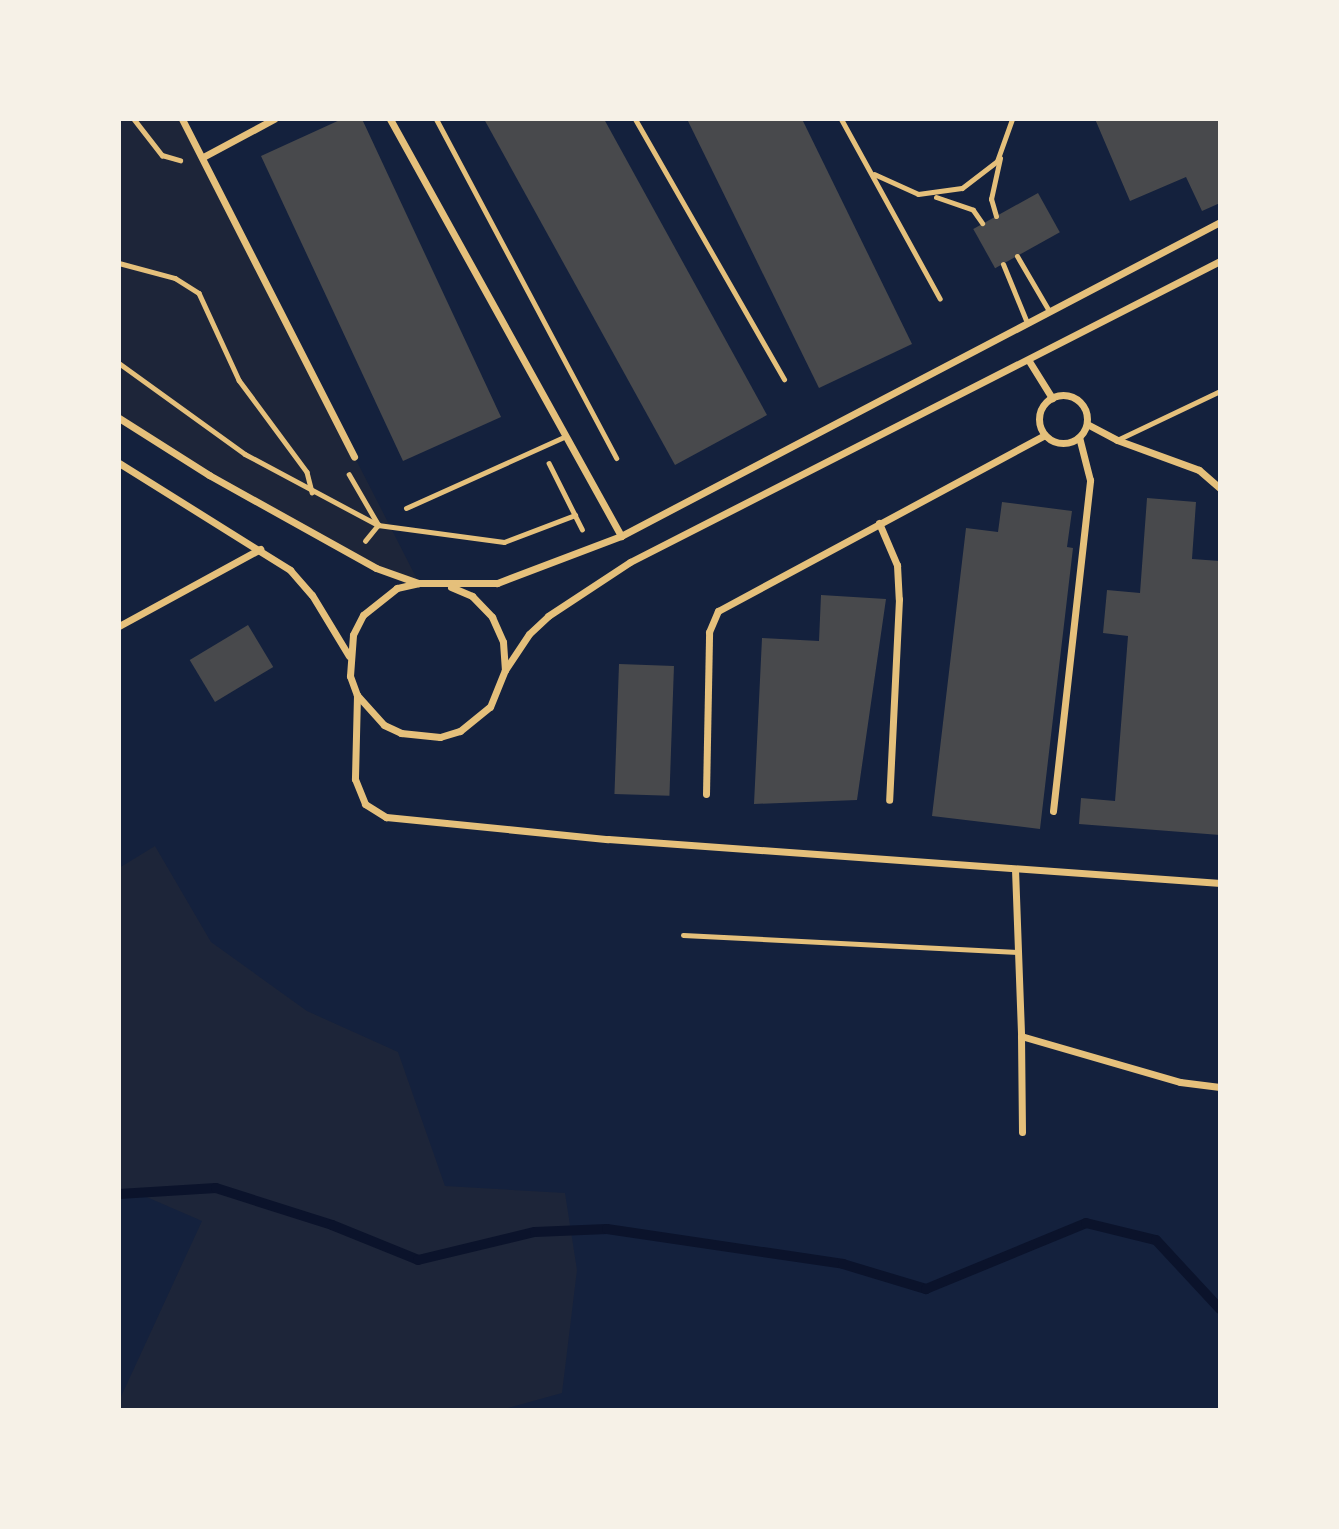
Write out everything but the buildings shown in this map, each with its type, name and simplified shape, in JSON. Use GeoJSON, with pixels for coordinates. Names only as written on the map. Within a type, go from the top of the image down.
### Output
{"type":"FeatureCollection","features":[{"type":"Feature","properties":{"kind":"street"},"geometry":{"type":"LineString","coordinates":[[182,119],[354,457]]}},
{"type":"Feature","properties":{"kind":"street"},"geometry":{"type":"LineString","coordinates":[[202,157],[274,119]]}},
{"type":"Feature","properties":{"kind":"street"},"geometry":{"type":"LineString","coordinates":[[390,119],[564,438],[621,536]]}},
{"type":"Feature","properties":{"kind":"street"},"geometry":{"type":"LineString","coordinates":[[349,656],[363,615],[397,588],[419,583],[497,583],[621,536],[1026,320],[1220,222]]}},
{"type":"Feature","properties":{"kind":"street"},"geometry":{"type":"LineString","coordinates":[[357,695],[384,725],[401,733],[440,737],[460,731],[490,706],[505,670],[529,634],[548,616],[630,562],[1029,361],[1220,261]]}},
{"type":"Feature","properties":{"kind":"street"},"geometry":{"type":"LineString","coordinates":[[1029,361],[1052,398]]}},
{"type":"Feature","properties":{"kind":"street"},"geometry":{"type":"LineString","coordinates":[[1073,397],[1082,404],[1087,424],[1079,437],[1061,443],[1045,435],[1039,414],[1052,398],[1073,397]]}},
{"type":"Feature","properties":{"kind":"street"},"geometry":{"type":"LineString","coordinates":[[119,418],[209,475],[354,555],[419,583]]}},
{"type":"Feature","properties":{"kind":"street"},"geometry":{"type":"LineString","coordinates":[[1087,424],[1116,440],[1188,465],[1220,488]]}},
{"type":"Feature","properties":{"kind":"street"},"geometry":{"type":"LineString","coordinates":[[706,794],[709,632],[718,611],[1045,435]]}},
{"type":"Feature","properties":{"kind":"street"},"geometry":{"type":"LineString","coordinates":[[1053,811],[1090,480],[1079,437]]}},
{"type":"Feature","properties":{"kind":"street"},"geometry":{"type":"LineString","coordinates":[[119,463],[261,549],[290,569],[312,595],[349,656],[357,695],[355,779],[365,804],[386,817],[608,839],[1220,883]]}},
{"type":"Feature","properties":{"kind":"street"},"geometry":{"type":"LineString","coordinates":[[879,523],[897,565],[899,599],[889,800]]}},
{"type":"Feature","properties":{"kind":"street"},"geometry":{"type":"LineString","coordinates":[[119,626],[261,549]]}},
{"type":"Feature","properties":{"kind":"street"},"geometry":{"type":"LineString","coordinates":[[447,585],[472,597],[492,617],[503,642],[505,670]]}},
{"type":"Feature","properties":{"kind":"street"},"geometry":{"type":"LineString","coordinates":[[1015,869],[1022,1132]]}},
{"type":"Feature","properties":{"kind":"street"},"geometry":{"type":"LineString","coordinates":[[1021,1036],[1180,1082],[1220,1087]]}},
{"type":"Feature","properties":{"kind":"lane"},"geometry":{"type":"LineString","coordinates":[[436,119],[617,458]]}},
{"type":"Feature","properties":{"kind":"lane"},"geometry":{"type":"LineString","coordinates":[[635,119],[784,379]]}},
{"type":"Feature","properties":{"kind":"lane"},"geometry":{"type":"LineString","coordinates":[[841,119],[940,299]]}},
{"type":"Feature","properties":{"kind":"lane"},"geometry":{"type":"LineString","coordinates":[[996,216],[991,199],[1012,119]]}},
{"type":"Feature","properties":{"kind":"lane"},"geometry":{"type":"LineString","coordinates":[[929,195],[972,183],[1002,151]]}},
{"type":"Feature","properties":{"kind":"lane"},"geometry":{"type":"LineString","coordinates":[[869,170],[897,188],[929,195],[973,210],[982,223]]}},
{"type":"Feature","properties":{"kind":"lane"},"geometry":{"type":"LineString","coordinates":[[1017,256],[1048,309]]}},
{"type":"Feature","properties":{"kind":"lane"},"geometry":{"type":"LineString","coordinates":[[1003,264],[1026,320]]}},
{"type":"Feature","properties":{"kind":"lane"},"geometry":{"type":"LineString","coordinates":[[1116,440],[1220,391]]}},
{"type":"Feature","properties":{"kind":"lane"},"geometry":{"type":"LineString","coordinates":[[406,508],[564,438]]}},
{"type":"Feature","properties":{"kind":"lane"},"geometry":{"type":"LineString","coordinates":[[683,935],[1018,953]]}},
{"type":"Feature","properties":{"kind":"path"},"geometry":{"type":"LineString","coordinates":[[134,119],[162,155],[180,160]]}},
{"type":"Feature","properties":{"kind":"path"},"geometry":{"type":"LineString","coordinates":[[174,150],[186,172]]}},
{"type":"Feature","properties":{"kind":"path"},"geometry":{"type":"LineString","coordinates":[[119,263],[176,278],[199,293],[239,380],[307,472],[312,493]]}},
{"type":"Feature","properties":{"kind":"path"},"geometry":{"type":"LineString","coordinates":[[119,363],[245,454],[312,493],[377,525],[505,542],[575,514]]}},
{"type":"Feature","properties":{"kind":"path"},"geometry":{"type":"LineString","coordinates":[[540,448],[573,503],[575,514],[591,549]]}},
{"type":"Feature","properties":{"kind":"path"},"geometry":{"type":"LineString","coordinates":[[345,468],[377,525]]}},
{"type":"Feature","properties":{"kind":"path"},"geometry":{"type":"LineString","coordinates":[[354,555],[377,525]]}},
{"type":"Feature","properties":{"kind":"shaded area"},"geometry":{"type":"Polygon","coordinates":[[[119,119],[182,119],[419,583],[376,568],[119,418],[119,119]]]}},
{"type":"Feature","properties":{"kind":"shaded area"},"geometry":{"type":"Polygon","coordinates":[[[155,846],[211,942],[307,1011],[398,1052],[445,1186],[565,1193],[577,1270],[562,1393],[501,1410],[119,1410],[119,1401],[202,1221],[142,1195],[119,1196],[119,868],[155,846]]]}},
{"type":"Feature","properties":{"kind":"waterway"},"geometry":{"type":"LineString","coordinates":[[119,1194],[216,1188],[332,1225],[418,1260],[535,1232],[607,1229],[843,1264],[926,1289],[1086,1223],[1156,1240],[1220,1309]]}}]}
